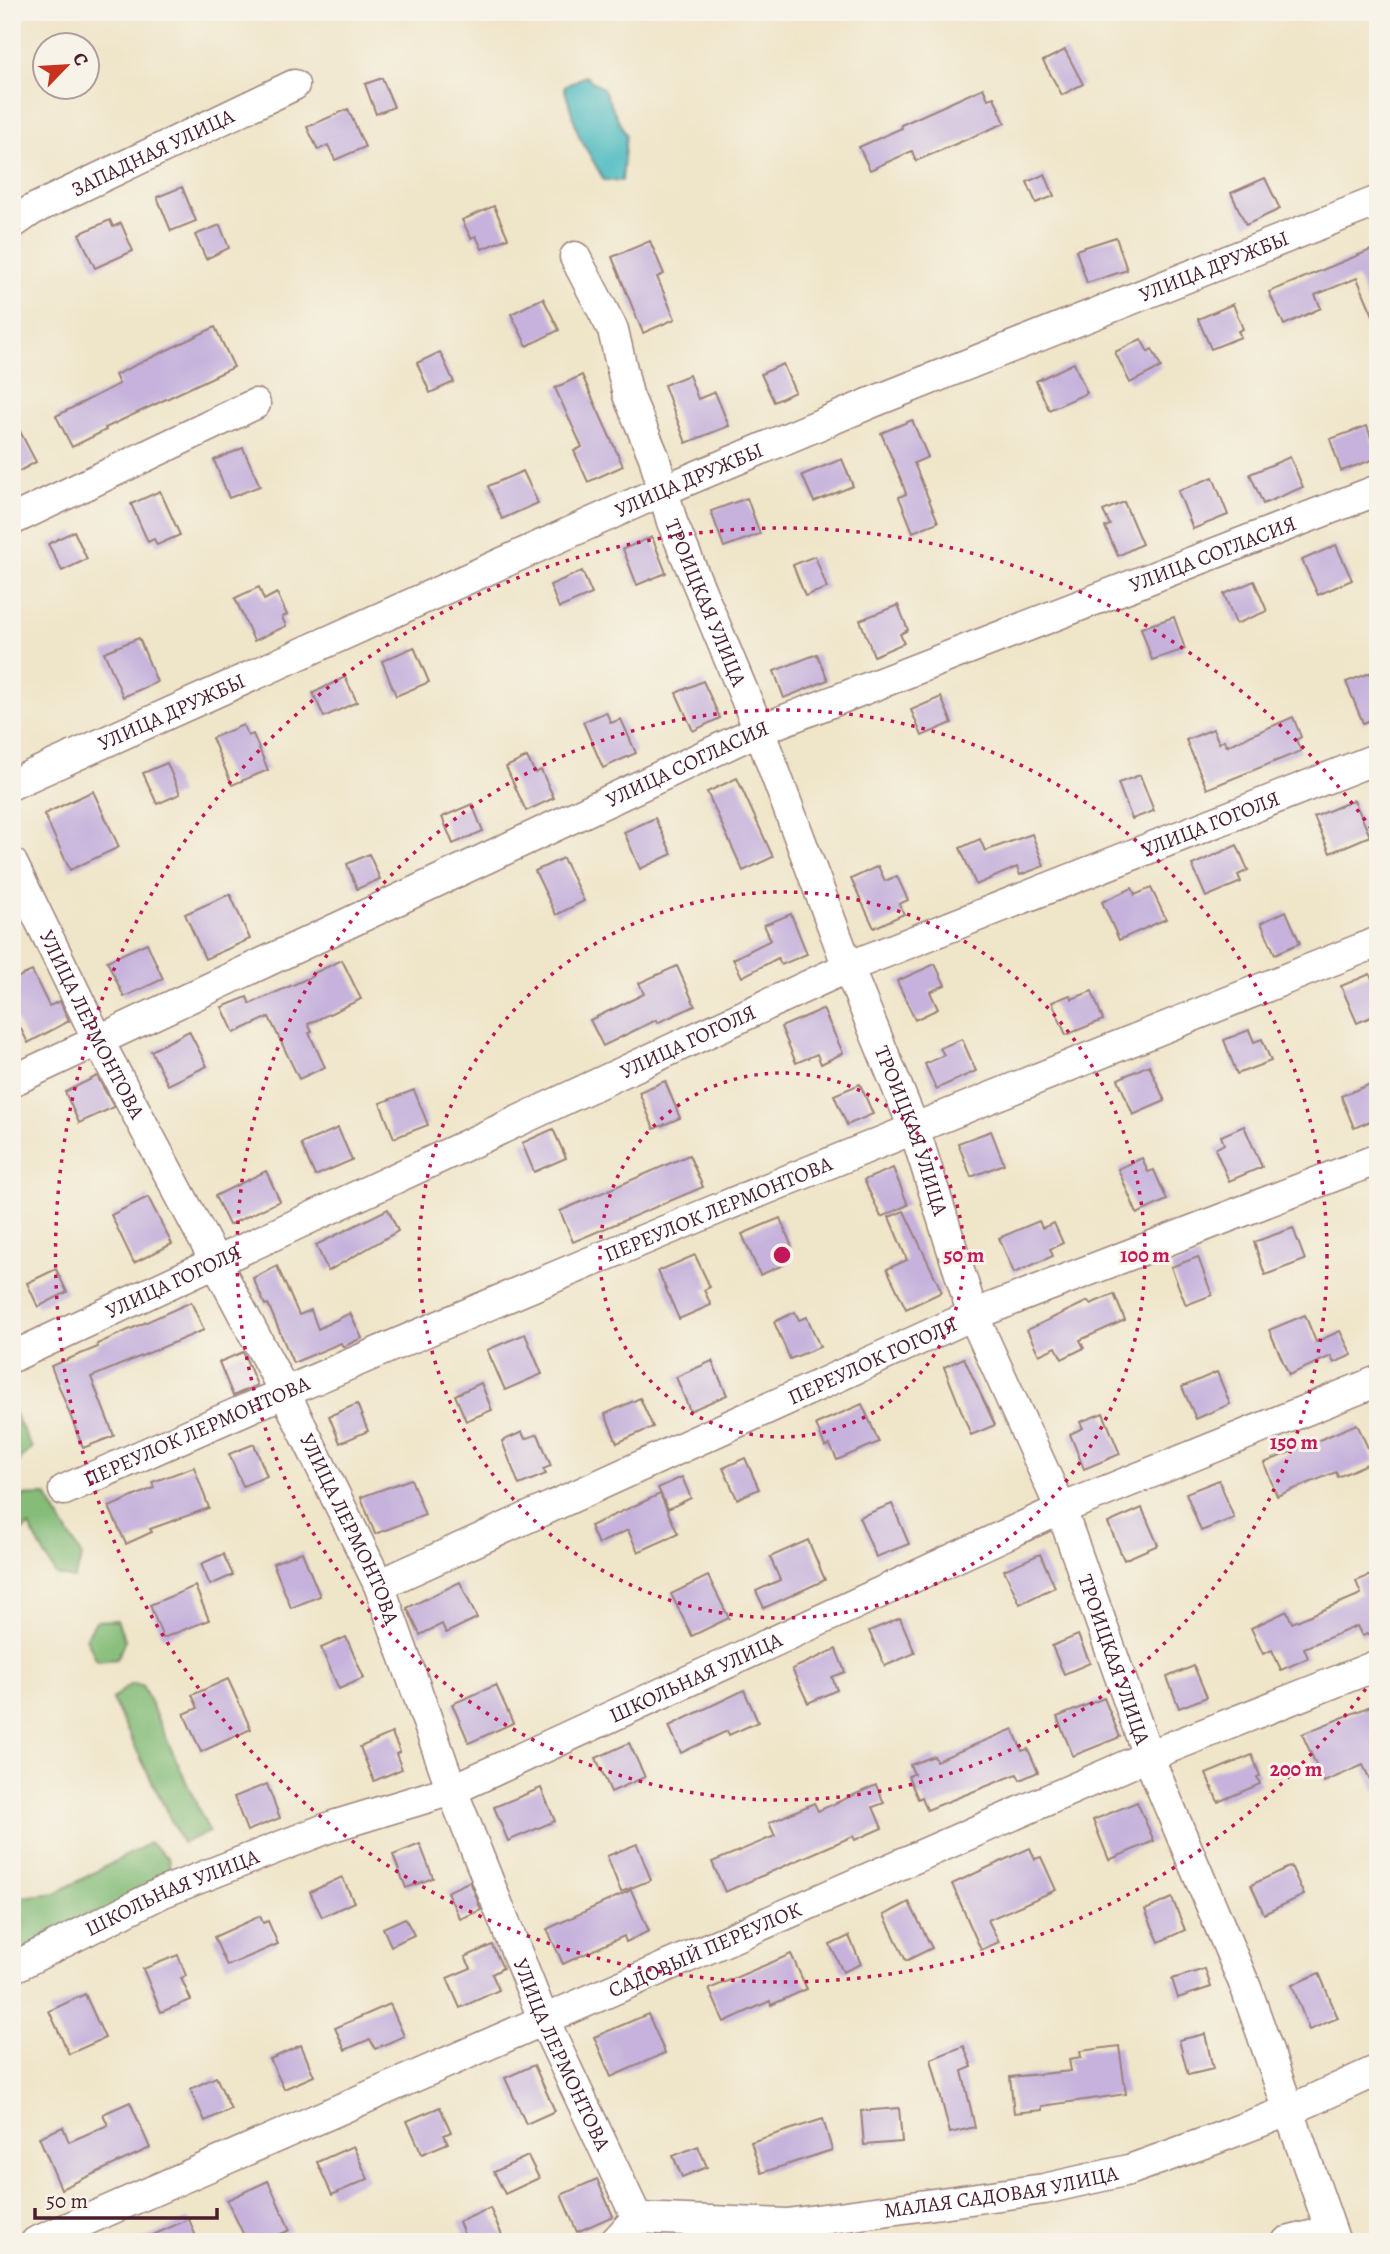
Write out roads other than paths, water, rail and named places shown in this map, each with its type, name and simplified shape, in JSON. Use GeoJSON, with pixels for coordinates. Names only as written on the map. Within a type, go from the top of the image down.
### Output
{"type":"FeatureCollection","features":[{"type":"Feature","properties":{"kind":"street","name":"ЗАПАДНАЯ УЛИЦА"},"geometry":{"type":"LineString","coordinates":[[12,224],[33,210],[294,85]]}},
{"type":"Feature","properties":{"kind":"street","name":"УЛИЦА ДРУЖБЫ"},"geometry":{"type":"LineString","coordinates":[[12,784],[664,490],[873,402],[1378,201]]}},
{"type":"Feature","properties":{"kind":"street","name":"ТРОИЦКАЯ УЛИЦА"},"geometry":{"type":"LineString","coordinates":[[575,257],[613,330],[628,395],[654,457],[672,522],[759,730],[848,967],[914,1128],[973,1315],[1061,1509],[1148,1756],[1247,1988],[1332,2236]]}},
{"type":"Feature","properties":{"kind":"street"},"geometry":{"type":"LineString","coordinates":[[12,520],[255,404]]}},
{"type":"Feature","properties":{"kind":"street","name":"УЛИЦА СОГЛАСИЯ"},"geometry":{"type":"LineString","coordinates":[[12,1081],[759,730],[1378,490]]}},
{"type":"Feature","properties":{"kind":"street","name":"УЛИЦА ГОГОЛЯ"},"geometry":{"type":"LineString","coordinates":[[12,1357],[848,967],[1378,758]]}},
{"type":"Feature","properties":{"kind":"street","name":"УЛИЦА ЛЕРМОНТОВА"},"geometry":{"type":"LineString","coordinates":[[12,863],[98,1041],[284,1391],[379,1585],[452,1790],[544,2021],[637,2218]]}},
{"type":"Feature","properties":{"kind":"street","name":"ПЕРЕУЛОК ЛЕРМОНТОВА"},"geometry":{"type":"LineString","coordinates":[[64,1490],[284,1391],[914,1128],[1378,942]]}},
{"type":"Feature","properties":{"kind":"street","name":"ПЕРЕУЛОК ГОГОЛЯ"},"geometry":{"type":"LineString","coordinates":[[379,1585],[973,1315],[1378,1159]]}},
{"type":"Feature","properties":{"kind":"street","name":"ШКОЛЬНАЯ УЛИЦА"},"geometry":{"type":"LineString","coordinates":[[12,1968],[162,1894],[333,1826],[452,1790],[1061,1509],[1378,1381]]}},
{"type":"Feature","properties":{"kind":"street","name":"САДОВЫЙ ПЕРЕУЛОК"},"geometry":{"type":"LineString","coordinates":[[36,2242],[1148,1756],[1378,1665]]}},
{"type":"Feature","properties":{"kind":"street","name":"МАЛАЯ САДОВАЯ УЛИЦА"},"geometry":{"type":"LineString","coordinates":[[637,2218],[787,2224],[1044,2189],[1129,2170],[1288,2111],[1378,2070]]}},
{"type":"Feature","properties":{"kind":"street"},"geometry":{"type":"LineString","coordinates":[[615,2242],[637,2218]]}},
{"type":"Feature","properties":{"kind":"street"},"geometry":{"type":"LineString","coordinates":[[1287,2242],[1332,2236]]}},
{"type":"Feature","properties":{"kind":"water"},"geometry":{"type":"Polygon","coordinates":[[[585,76],[603,89],[626,135],[622,181],[604,180],[579,136],[564,87],[585,76]]]}}]}
